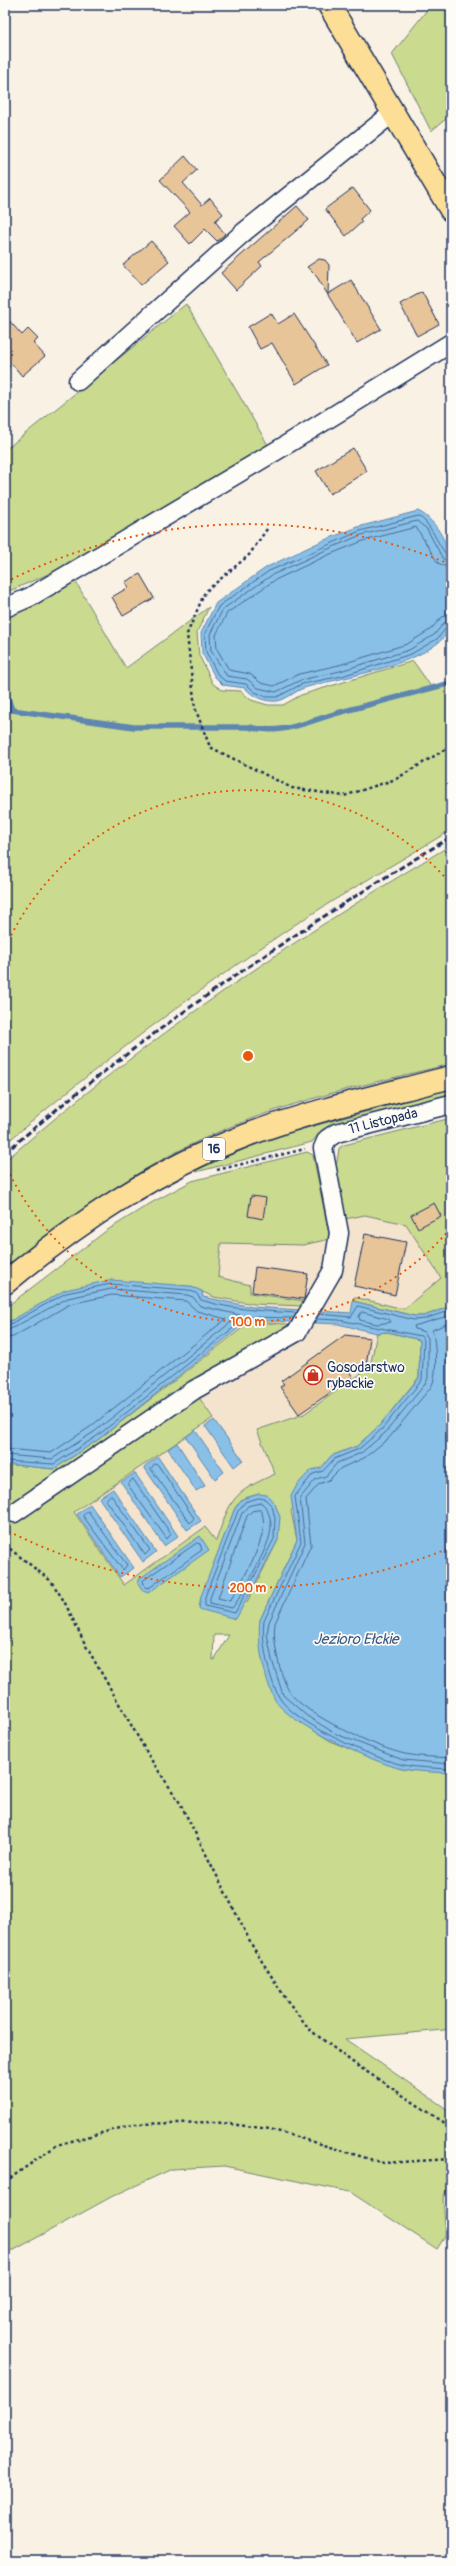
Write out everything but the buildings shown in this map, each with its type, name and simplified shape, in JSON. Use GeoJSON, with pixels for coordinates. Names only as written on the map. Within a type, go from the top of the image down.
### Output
{"type":"FeatureCollection","features":[{"type":"Feature","properties":{"kind":"main road"},"geometry":{"type":"LineString","coordinates":[[330,5],[451,210]]}},
{"type":"Feature","properties":{"kind":"main road","name":"16"},"geometry":{"type":"LineString","coordinates":[[5,1283],[103,1209],[162,1174],[202,1155],[246,1135],[294,1119],[451,1077]]}},
{"type":"Feature","properties":{"kind":"street"},"geometry":{"type":"LineString","coordinates":[[78,381],[244,232],[394,112]]}},
{"type":"Feature","properties":{"kind":"street"},"geometry":{"type":"LineString","coordinates":[[5,608],[30,597],[281,448],[451,343]]}},
{"type":"Feature","properties":{"kind":"street","name":"11 Listopada"},"geometry":{"type":"LineString","coordinates":[[323,1148],[327,1139],[336,1133],[451,1104]]}},
{"type":"Feature","properties":{"kind":"street"},"geometry":{"type":"LineString","coordinates":[[14,1513],[194,1390],[297,1332],[308,1316],[333,1270],[339,1233],[323,1148]]}},
{"type":"Feature","properties":{"kind":"path"},"geometry":{"type":"LineString","coordinates":[[267,529],[249,555],[205,592],[187,634],[195,708],[210,747],[292,788],[344,796],[396,779],[451,746]]}},
{"type":"Feature","properties":{"kind":"path"},"geometry":{"type":"LineString","coordinates":[[210,1172],[312,1147],[323,1148]]}},
{"type":"Feature","properties":{"kind":"path"},"geometry":{"type":"LineString","coordinates":[[5,1545],[51,1581],[64,1601],[86,1646],[134,1731],[180,1803],[254,1949],[286,1999],[310,2030],[355,2064],[451,2127]]}},
{"type":"Feature","properties":{"kind":"path"},"geometry":{"type":"LineString","coordinates":[[5,2182],[58,2145],[135,2124],[214,2122],[270,2129],[383,2163],[451,2158]]}},
{"type":"Feature","properties":{"kind":"shaded area"},"geometry":{"type":"Polygon","coordinates":[[[451,1139],[451,1270],[285,1541],[239,1627],[129,1632],[5,1502],[5,1321],[191,1203],[451,1139]]]}},
{"type":"Feature","properties":{"kind":"green space"},"geometry":{"type":"Polygon","coordinates":[[[431,5],[451,5],[451,115],[431,131],[392,54],[431,5]]]}},
{"type":"Feature","properties":{"kind":"green space"},"geometry":{"type":"Polygon","coordinates":[[[186,304],[268,445],[69,565],[5,593],[5,450],[186,304]]]}},
{"type":"Feature","properties":{"kind":"green space"},"geometry":{"type":"Polygon","coordinates":[[[74,579],[126,668],[209,607],[197,632],[199,655],[213,684],[222,690],[241,691],[251,700],[268,705],[283,705],[301,695],[413,661],[432,688],[451,682],[451,830],[296,924],[221,976],[147,1030],[75,1086],[5,1144],[5,614],[74,579]]]}},
{"type":"Feature","properties":{"kind":"green space"},"geometry":{"type":"Polygon","coordinates":[[[451,845],[451,1064],[332,1093],[244,1121],[216,1133],[160,1161],[106,1193],[5,1267],[5,1161],[111,1074],[221,993],[334,917],[451,845]]]}},
{"type":"Feature","properties":{"kind":"green space"},"geometry":{"type":"Polygon","coordinates":[[[451,1089],[451,1094],[332,1125],[322,1130],[312,1142],[196,1172],[196,1169],[272,1137],[451,1089]]]}},
{"type":"Feature","properties":{"kind":"green space"},"geometry":{"type":"Polygon","coordinates":[[[451,1118],[451,1306],[424,1316],[414,1316],[353,1301],[354,1297],[404,1309],[441,1278],[406,1224],[365,1215],[345,1219],[333,1165],[337,1162],[339,1148],[344,1145],[451,1118]]]}},
{"type":"Feature","properties":{"kind":"green space"},"geometry":{"type":"Polygon","coordinates":[[[307,1152],[313,1155],[330,1239],[303,1245],[221,1243],[218,1277],[250,1285],[250,1293],[305,1301],[302,1306],[254,1304],[214,1297],[189,1286],[9,1321],[5,1324],[5,1308],[106,1231],[151,1203],[192,1181],[307,1152]]]}},
{"type":"Feature","properties":{"kind":"green space"},"geometry":{"type":"Polygon","coordinates":[[[250,1322],[287,1324],[290,1328],[212,1369],[187,1387],[198,1396],[213,1418],[74,1512],[124,1585],[205,1527],[216,1541],[226,1515],[235,1498],[250,1486],[275,1474],[257,1430],[304,1414],[370,1367],[377,1333],[388,1332],[420,1340],[419,1377],[379,1426],[357,1446],[331,1456],[291,1511],[297,1540],[260,1620],[276,1701],[302,1723],[332,1742],[402,1769],[451,1773],[451,2027],[444,2030],[345,2039],[451,2112],[451,2177],[443,2199],[446,2235],[437,2249],[350,2192],[224,2166],[172,2169],[113,2196],[5,2255],[5,1464],[54,1469],[99,1439],[250,1322]],[[259,1494],[242,1499],[235,1508],[200,1601],[247,1602],[278,1540],[259,1494]],[[214,1635],[213,1660],[229,1635],[214,1635]]]}},
{"type":"Feature","properties":{"kind":"water"},"geometry":{"type":"Polygon","coordinates":[[[418,511],[425,515],[437,528],[442,535],[449,552],[451,568],[452,618],[450,629],[440,641],[424,652],[405,661],[384,668],[304,688],[284,699],[277,701],[268,701],[259,698],[245,688],[223,685],[215,677],[202,653],[201,633],[216,603],[267,567],[322,541],[358,527],[418,511]]]}},
{"type":"Feature","properties":{"kind":"water","name":"Jezioro Ełckie"},"geometry":{"type":"Polygon","coordinates":[[[111,1280],[189,1286],[202,1291],[203,1297],[252,1307],[351,1313],[353,1301],[414,1316],[424,1316],[451,1306],[451,1773],[402,1769],[373,1759],[353,1751],[314,1731],[283,1710],[275,1700],[265,1671],[262,1660],[259,1629],[260,1620],[297,1540],[291,1496],[297,1485],[311,1470],[321,1468],[331,1456],[357,1446],[379,1426],[419,1378],[420,1340],[388,1332],[376,1333],[338,1324],[249,1320],[99,1439],[54,1469],[5,1464],[5,1324],[65,1290],[111,1280]]]}},
{"type":"Feature","properties":{"kind":"water"},"geometry":{"type":"Polygon","coordinates":[[[214,1420],[243,1460],[234,1467],[205,1426],[214,1420]]]}},
{"type":"Feature","properties":{"kind":"water"},"geometry":{"type":"Polygon","coordinates":[[[195,1430],[224,1472],[215,1479],[186,1437],[195,1430]]]}},
{"type":"Feature","properties":{"kind":"water"},"geometry":{"type":"Polygon","coordinates":[[[177,1443],[205,1486],[196,1491],[168,1449],[177,1443]]]}},
{"type":"Feature","properties":{"kind":"water"},"geometry":{"type":"Polygon","coordinates":[[[158,1457],[201,1521],[187,1530],[144,1467],[158,1457]]]}},
{"type":"Feature","properties":{"kind":"water"},"geometry":{"type":"Polygon","coordinates":[[[135,1473],[178,1536],[164,1546],[121,1482],[135,1473]]]}},
{"type":"Feature","properties":{"kind":"water"},"geometry":{"type":"Polygon","coordinates":[[[113,1489],[156,1552],[143,1562],[99,1498],[113,1489]]]}},
{"type":"Feature","properties":{"kind":"water"},"geometry":{"type":"Polygon","coordinates":[[[259,1494],[267,1495],[275,1504],[280,1517],[278,1540],[236,1619],[199,1609],[201,1596],[235,1508],[242,1499],[259,1494]]]}},
{"type":"Feature","properties":{"kind":"water"},"geometry":{"type":"Polygon","coordinates":[[[90,1504],[134,1568],[120,1577],[77,1514],[90,1504]]]}},
{"type":"Feature","properties":{"kind":"water"},"geometry":{"type":"Polygon","coordinates":[[[200,1536],[209,1550],[148,1593],[143,1591],[138,1583],[139,1579],[200,1536]]]}},
{"type":"Feature","properties":{"kind":"waterway"},"geometry":{"type":"LineString","coordinates":[[5,690],[12,710],[134,727],[249,727],[273,730],[284,729],[341,712],[451,683]]}},
{"type":"Feature","properties":{"kind":"railway"},"geometry":{"type":"LineString","coordinates":[[5,1153],[57,1109],[165,1025],[277,947],[451,837]]}},
{"type":"Feature","properties":{"kind":"place","name":"Gosodarstwo rybackie"},"geometry":{"type":"Point","coordinates":[313,1375]}}]}
